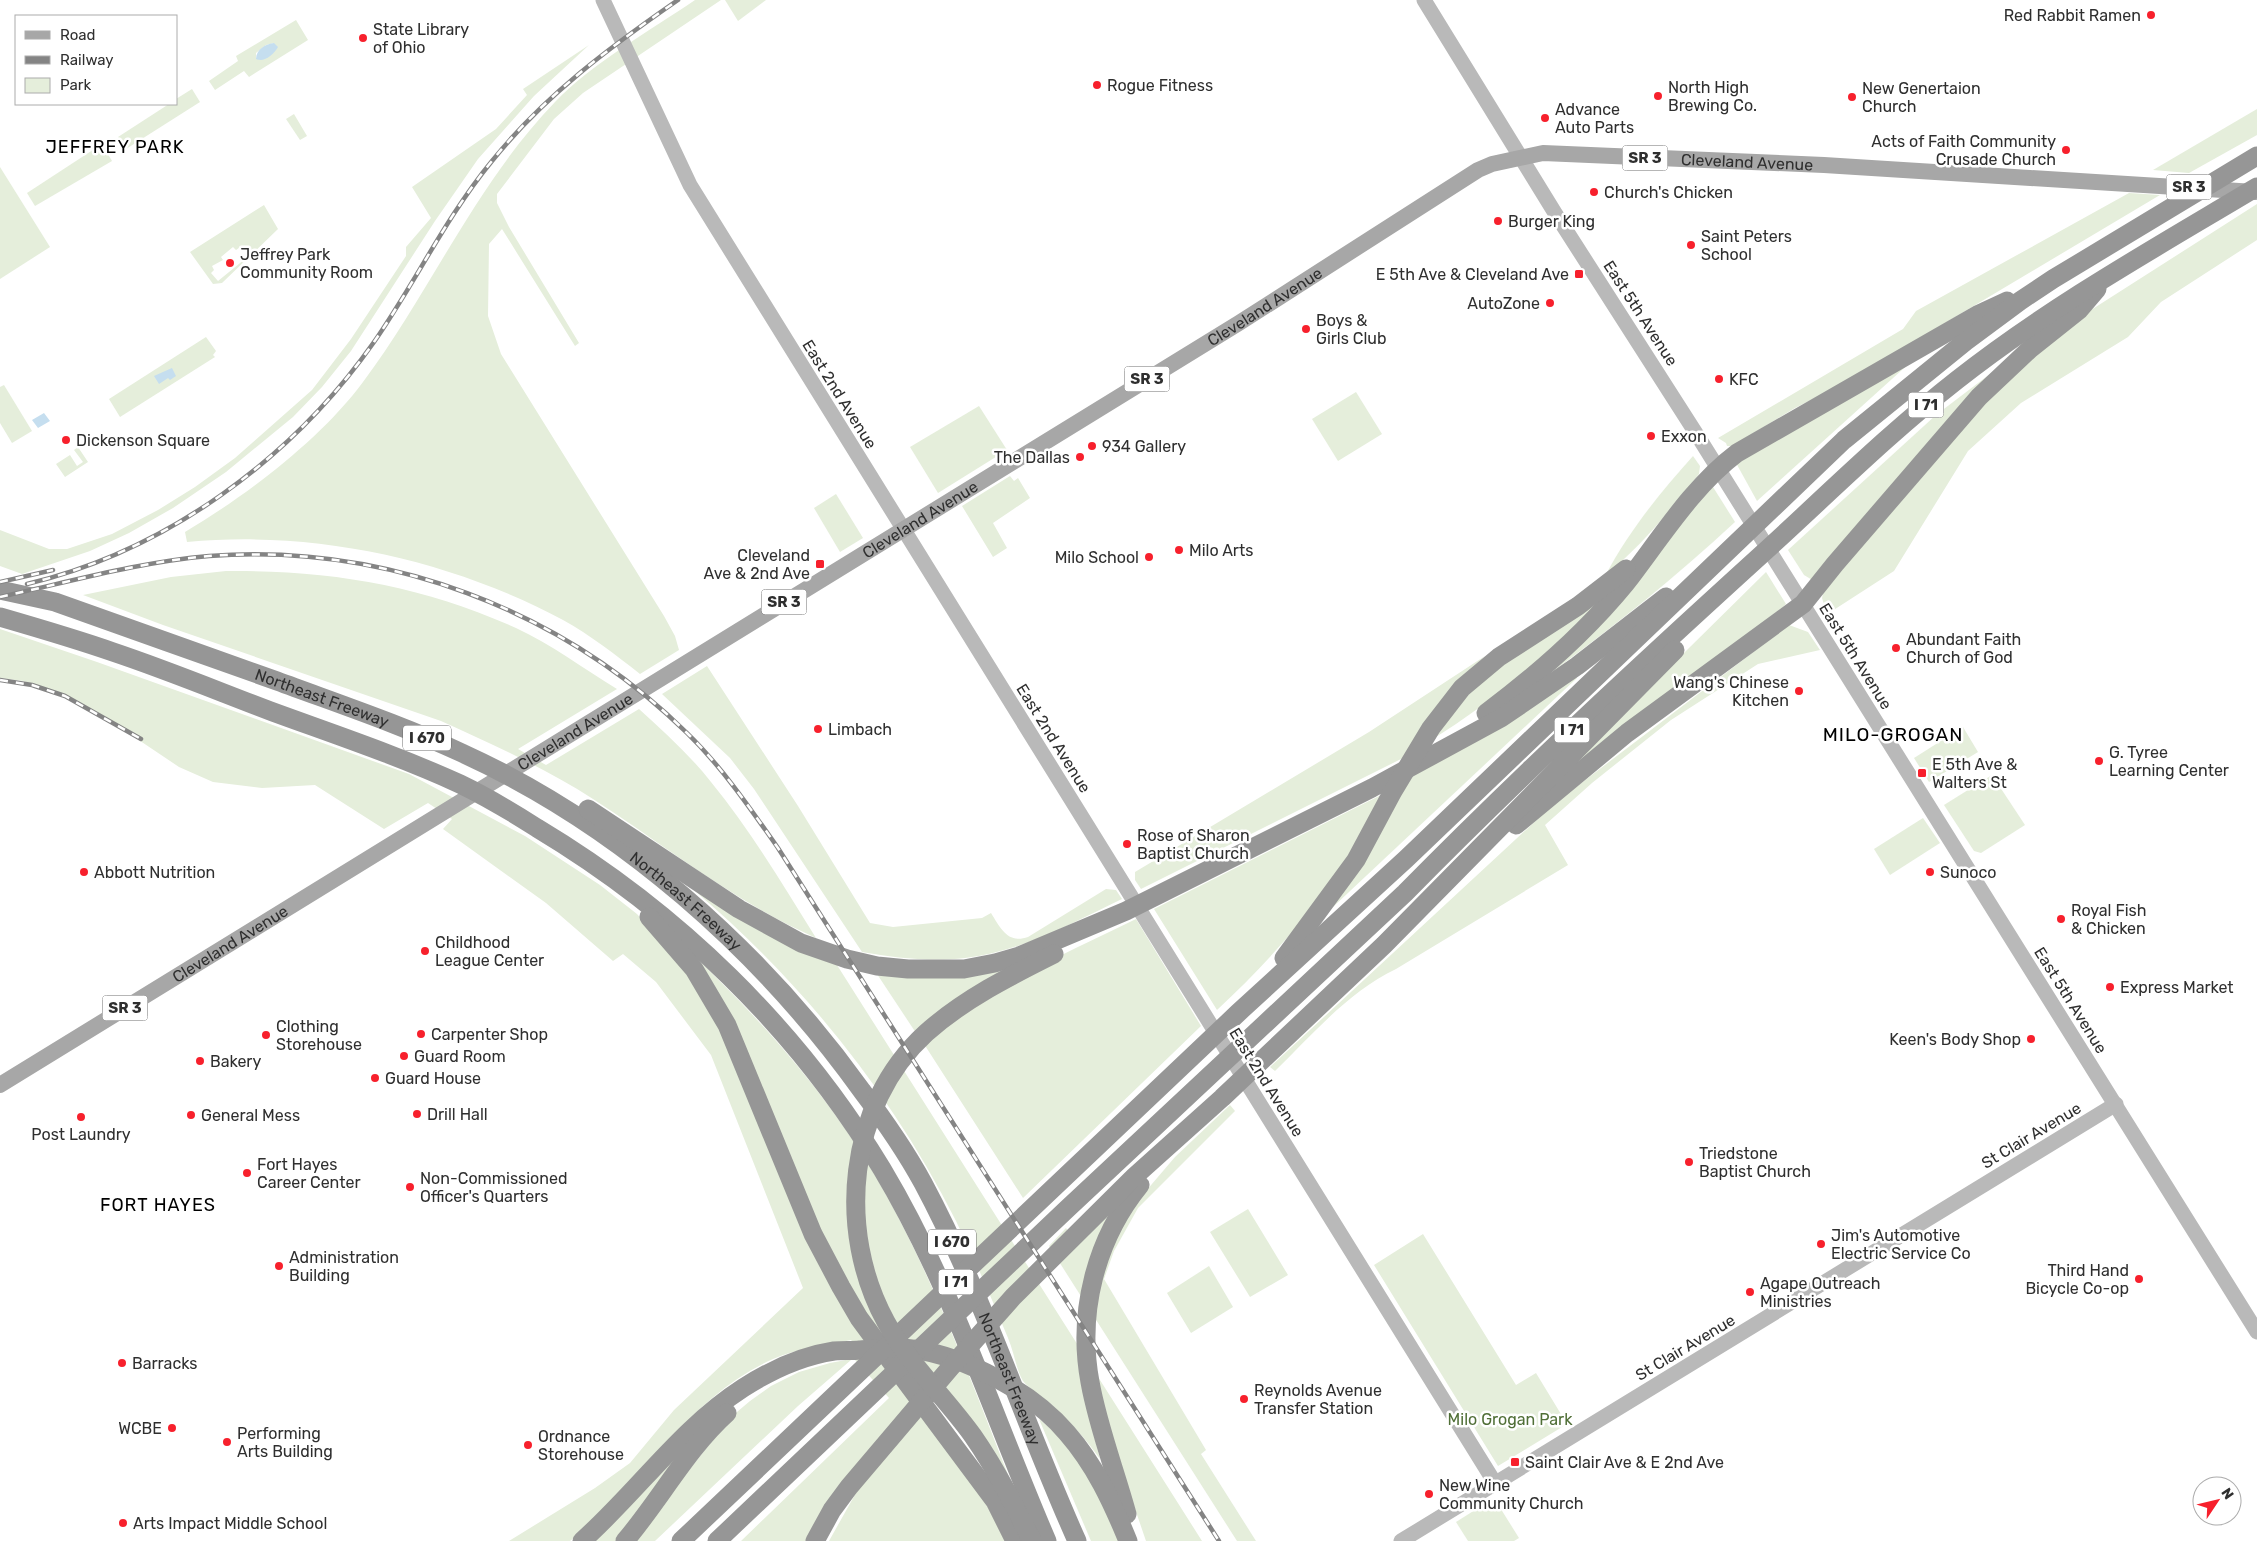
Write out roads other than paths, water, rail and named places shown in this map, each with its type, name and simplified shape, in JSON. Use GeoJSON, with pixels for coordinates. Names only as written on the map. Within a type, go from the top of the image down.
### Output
{"type":"FeatureCollection","features":[{"type":"Feature","properties":{"kind":"highway","name":"I 71"},"geometry":{"type":"LineString","coordinates":[[681,1541],[1193,1055],[1406,860],[1844,440],[1974,335],[2053,279],[2257,156]]}},
{"type":"Feature","properties":{"kind":"highway","name":"I 71"},"geometry":{"type":"LineString","coordinates":[[717,1541],[1067,1209],[1405,893],[1453,844],[1623,681],[1908,420],[1958,379],[2047,315],[2107,276],[2257,187]]}},
{"type":"Feature","properties":{"kind":"highway"},"geometry":{"type":"LineString","coordinates":[[815,1541],[832,1510],[849,1487],[906,1419],[1013,1297],[1074,1236],[1156,1156],[1222,1098],[1437,893],[1627,733],[1798,597],[1835,564],[1979,397],[2030,349],[2080,310],[2107,276]]}},
{"type":"Feature","properties":{"kind":"highway"},"geometry":{"type":"LineString","coordinates":[[547,798],[577,802],[630,835],[739,909],[801,943],[877,966],[933,970],[964,969],[1019,956],[1126,911],[1372,788],[1522,686],[1557,655],[1615,595],[1650,549],[1718,467],[1738,453],[1980,314],[2053,279]]}},
{"type":"Feature","properties":{"kind":"highway"},"geometry":{"type":"LineString","coordinates":[[1424,751],[1501,718],[1577,666],[1740,539]]}},
{"type":"Feature","properties":{"kind":"highway"},"geometry":{"type":"LineString","coordinates":[[1265,988],[1290,950],[1330,898],[1356,860],[1393,791],[1424,751],[1446,706],[1480,671],[1528,637],[1578,606],[1650,549]]}},
{"type":"Feature","properties":{"kind":"highway"},"geometry":{"type":"LineString","coordinates":[[1437,893],[1499,826],[1691,633],[1761,555]]}},
{"type":"Feature","properties":{"kind":"highway","name":"I 670"},"geometry":{"type":"LineString","coordinates":[[0,582],[55,602]]}},
{"type":"Feature","properties":{"kind":"highway","name":"Northeast Freeway"},"geometry":{"type":"LineString","coordinates":[[0,590],[55,602],[381,718],[465,754],[547,798],[598,830],[716,925],[770,976],[812,1024],[892,1131],[922,1182],[948,1233],[1077,1541]]}},
{"type":"Feature","properties":{"kind":"highway","name":"Northeast Freeway"},"geometry":{"type":"LineString","coordinates":[[0,616],[111,651],[368,745],[461,785],[496,803],[578,852],[630,889],[725,971],[773,1021],[807,1062],[849,1119],[881,1168],[933,1264],[1047,1541]]}},
{"type":"Feature","properties":{"kind":"highway"},"geometry":{"type":"LineString","coordinates":[[578,852],[649,918],[694,969],[712,997],[740,1052],[813,1234],[840,1287],[890,1360],[995,1500],[1015,1541]]}},
{"type":"Feature","properties":{"kind":"highway"},"geometry":{"type":"LineString","coordinates":[[1032,1541],[994,1469],[974,1438],[900,1345],[877,1304],[860,1256],[855,1202],[860,1155],[867,1129],[885,1086],[915,1044],[939,1022],[983,991],[1091,935],[1126,911]]}},
{"type":"Feature","properties":{"kind":"highway"},"geometry":{"type":"LineString","coordinates":[[1135,1541],[1094,1404],[1088,1370],[1086,1341],[1087,1311],[1104,1244],[1128,1200],[1181,1136]]}},
{"type":"Feature","properties":{"kind":"highway"},"geometry":{"type":"LineString","coordinates":[[582,1541],[604,1522],[700,1422],[742,1389],[786,1364],[835,1351],[886,1348],[913,1349],[943,1357],[999,1379],[1036,1404],[1067,1432],[1091,1465],[1111,1499],[1128,1541]]}},
{"type":"Feature","properties":{"kind":"highway"},"geometry":{"type":"LineString","coordinates":[[625,1541],[717,1422],[739,1402],[783,1374],[804,1365],[855,1351]]}},
{"type":"Feature","properties":{"kind":"main road","name":"Cleveland Avenue"},"geometry":{"type":"LineString","coordinates":[[0,1085],[1239,323],[1371,240],[1455,184],[1492,164],[1543,153],[1586,154],[1824,165],[2121,182],[2257,192]]}},
{"type":"Feature","properties":{"kind":"street","name":"East 2nd Avenue"},"geometry":{"type":"LineString","coordinates":[[603,0],[690,185],[1496,1483]]}},
{"type":"Feature","properties":{"kind":"street","name":"East 5th Avenue"},"geometry":{"type":"LineString","coordinates":[[1424,0],[1555,213],[1718,467],[2257,1332]]}},
{"type":"Feature","properties":{"kind":"street","name":"St Clair Avenue"},"geometry":{"type":"LineString","coordinates":[[1401,1541],[2116,1104]]}},
{"type":"Feature","properties":{"kind":"water"},"geometry":{"type":"Polygon","coordinates":[[[274,43],[278,47],[271,55],[262,60],[256,59],[256,55],[262,48],[274,43]]]}},
{"type":"Feature","properties":{"kind":"water"},"geometry":{"type":"Polygon","coordinates":[[[172,368],[176,376],[170,380],[168,378],[159,384],[154,376],[172,368]]]}},
{"type":"Feature","properties":{"kind":"water"},"geometry":{"type":"Polygon","coordinates":[[[44,413],[50,421],[38,428],[32,420],[44,413]]]}},
{"type":"Feature","properties":{"kind":"railway"},"geometry":{"type":"LineString","coordinates":[[27,584],[78,569],[128,549],[176,524],[222,494],[265,461],[305,425],[341,385],[374,342],[475,182],[512,137],[556,94],[603,54],[678,0]]}},
{"type":"Feature","properties":{"kind":"railway"},"geometry":{"type":"LineString","coordinates":[[0,597],[104,573],[209,556],[275,555],[341,561],[405,574],[467,593],[527,619],[584,651],[638,689],[700,746],[735,788],[778,848],[1219,1541]]}},
{"type":"Feature","properties":{"kind":"railway"},"geometry":{"type":"LineString","coordinates":[[0,582],[53,570]]}},
{"type":"Feature","properties":{"kind":"railway"},"geometry":{"type":"LineString","coordinates":[[0,680],[32,685],[65,696],[141,739]]}},
{"type":"Feature","properties":{"kind":"place","name":"Red Rabbit Ramen"},"geometry":{"type":"Point","coordinates":[2151,15]}},
{"type":"Feature","properties":{"kind":"place","name":"State Library of Ohio"},"geometry":{"type":"Point","coordinates":[363,38]}},
{"type":"Feature","properties":{"kind":"place","name":"Rogue Fitness"},"geometry":{"type":"Point","coordinates":[1097,85]}},
{"type":"Feature","properties":{"kind":"place","name":"North High Brewing Co."},"geometry":{"type":"Point","coordinates":[1658,96]}},
{"type":"Feature","properties":{"kind":"place","name":"New Genertaion Church"},"geometry":{"type":"Point","coordinates":[1852,97]}},
{"type":"Feature","properties":{"kind":"place","name":"Advance Auto Parts"},"geometry":{"type":"Point","coordinates":[1545,118]}},
{"type":"Feature","properties":{"kind":"place","name":"Acts of Faith Community Crusade Church"},"geometry":{"type":"Point","coordinates":[2066,150]}},
{"type":"Feature","properties":{"kind":"place","name":"Church's Chicken"},"geometry":{"type":"Point","coordinates":[1594,192]}},
{"type":"Feature","properties":{"kind":"place","name":"Burger King"},"geometry":{"type":"Point","coordinates":[1498,221]}},
{"type":"Feature","properties":{"kind":"place","name":"Saint Peters School"},"geometry":{"type":"Point","coordinates":[1691,245]}},
{"type":"Feature","properties":{"kind":"place","name":"Jeffrey Park Community Room"},"geometry":{"type":"Point","coordinates":[230,263]}},
{"type":"Feature","properties":{"kind":"place","name":"E 5th Ave & Cleveland Ave"},"geometry":{"type":"Point","coordinates":[1579,274]}},
{"type":"Feature","properties":{"kind":"place","name":"AutoZone"},"geometry":{"type":"Point","coordinates":[1550,303]}},
{"type":"Feature","properties":{"kind":"place","name":"Boys & Girls Club"},"geometry":{"type":"Point","coordinates":[1306,329]}},
{"type":"Feature","properties":{"kind":"place","name":"KFC"},"geometry":{"type":"Point","coordinates":[1719,379]}},
{"type":"Feature","properties":{"kind":"place","name":"Exxon"},"geometry":{"type":"Point","coordinates":[1651,436]}},
{"type":"Feature","properties":{"kind":"place","name":"Dickenson Square"},"geometry":{"type":"Point","coordinates":[66,440]}},
{"type":"Feature","properties":{"kind":"place","name":"934 Gallery"},"geometry":{"type":"Point","coordinates":[1092,446]}},
{"type":"Feature","properties":{"kind":"place","name":"The Dallas"},"geometry":{"type":"Point","coordinates":[1080,457]}},
{"type":"Feature","properties":{"kind":"place","name":"Milo Arts"},"geometry":{"type":"Point","coordinates":[1179,550]}},
{"type":"Feature","properties":{"kind":"place","name":"Milo School"},"geometry":{"type":"Point","coordinates":[1149,557]}},
{"type":"Feature","properties":{"kind":"place","name":"Cleveland Ave & 2nd Ave"},"geometry":{"type":"Point","coordinates":[820,564]}},
{"type":"Feature","properties":{"kind":"place","name":"Abundant Faith Church of God"},"geometry":{"type":"Point","coordinates":[1896,648]}},
{"type":"Feature","properties":{"kind":"place","name":"Wang's Chinese Kitchen"},"geometry":{"type":"Point","coordinates":[1799,691]}},
{"type":"Feature","properties":{"kind":"place","name":"Limbach"},"geometry":{"type":"Point","coordinates":[818,729]}},
{"type":"Feature","properties":{"kind":"place","name":"G. Tyree Learning Center"},"geometry":{"type":"Point","coordinates":[2099,761]}},
{"type":"Feature","properties":{"kind":"place","name":"E 5th Ave & Walters St"},"geometry":{"type":"Point","coordinates":[1922,773]}},
{"type":"Feature","properties":{"kind":"place","name":"Rose of Sharon Baptist Church"},"geometry":{"type":"Point","coordinates":[1127,844]}},
{"type":"Feature","properties":{"kind":"place","name":"Abbott Nutrition"},"geometry":{"type":"Point","coordinates":[84,872]}},
{"type":"Feature","properties":{"kind":"place","name":"Sunoco"},"geometry":{"type":"Point","coordinates":[1930,872]}},
{"type":"Feature","properties":{"kind":"place","name":"Royal Fish & Chicken"},"geometry":{"type":"Point","coordinates":[2061,919]}},
{"type":"Feature","properties":{"kind":"place","name":"Childhood League Center"},"geometry":{"type":"Point","coordinates":[425,951]}},
{"type":"Feature","properties":{"kind":"place","name":"Express Market"},"geometry":{"type":"Point","coordinates":[2110,987]}},
{"type":"Feature","properties":{"kind":"place","name":"Carpenter Shop"},"geometry":{"type":"Point","coordinates":[421,1034]}},
{"type":"Feature","properties":{"kind":"place","name":"Clothing Storehouse"},"geometry":{"type":"Point","coordinates":[266,1035]}},
{"type":"Feature","properties":{"kind":"place","name":"Keen's Body Shop"},"geometry":{"type":"Point","coordinates":[2031,1039]}},
{"type":"Feature","properties":{"kind":"place","name":"Guard Room"},"geometry":{"type":"Point","coordinates":[404,1056]}},
{"type":"Feature","properties":{"kind":"place","name":"Bakery"},"geometry":{"type":"Point","coordinates":[200,1061]}},
{"type":"Feature","properties":{"kind":"place","name":"Guard House"},"geometry":{"type":"Point","coordinates":[375,1078]}},
{"type":"Feature","properties":{"kind":"place","name":"Drill Hall"},"geometry":{"type":"Point","coordinates":[417,1114]}},
{"type":"Feature","properties":{"kind":"place","name":"General Mess"},"geometry":{"type":"Point","coordinates":[191,1115]}},
{"type":"Feature","properties":{"kind":"place","name":"Post Laundry"},"geometry":{"type":"Point","coordinates":[81,1117]}},
{"type":"Feature","properties":{"kind":"place","name":"Triedstone Baptist Church"},"geometry":{"type":"Point","coordinates":[1689,1162]}},
{"type":"Feature","properties":{"kind":"place","name":"Fort Hayes Career Center"},"geometry":{"type":"Point","coordinates":[247,1173]}},
{"type":"Feature","properties":{"kind":"place","name":"Non-Commissioned Officer's Quarters"},"geometry":{"type":"Point","coordinates":[410,1187]}},
{"type":"Feature","properties":{"kind":"place","name":"Jim's Automotive Electric Service Co"},"geometry":{"type":"Point","coordinates":[1821,1244]}},
{"type":"Feature","properties":{"kind":"place","name":"Administration Building"},"geometry":{"type":"Point","coordinates":[279,1266]}},
{"type":"Feature","properties":{"kind":"place","name":"Third Hand Bicycle Co-op"},"geometry":{"type":"Point","coordinates":[2139,1279]}},
{"type":"Feature","properties":{"kind":"place","name":"Agape Outreach Ministries"},"geometry":{"type":"Point","coordinates":[1750,1292]}},
{"type":"Feature","properties":{"kind":"place","name":"Barracks"},"geometry":{"type":"Point","coordinates":[122,1363]}},
{"type":"Feature","properties":{"kind":"place","name":"Reynolds Avenue Transfer Station"},"geometry":{"type":"Point","coordinates":[1244,1399]}},
{"type":"Feature","properties":{"kind":"place","name":"WCBE"},"geometry":{"type":"Point","coordinates":[172,1428]}},
{"type":"Feature","properties":{"kind":"place","name":"Performing Arts Building"},"geometry":{"type":"Point","coordinates":[227,1442]}},
{"type":"Feature","properties":{"kind":"place","name":"Ordnance Storehouse"},"geometry":{"type":"Point","coordinates":[528,1445]}},
{"type":"Feature","properties":{"kind":"place","name":"Saint Clair Ave & E 2nd Ave"},"geometry":{"type":"Point","coordinates":[1515,1462]}},
{"type":"Feature","properties":{"kind":"place","name":"New Wine Community Church"},"geometry":{"type":"Point","coordinates":[1429,1494]}},
{"type":"Feature","properties":{"kind":"place","name":"Arts Impact Middle School"},"geometry":{"type":"Point","coordinates":[123,1523]}},
{"type":"Feature","properties":{"kind":"district","name":"JEFFREY PARK"},"geometry":{"type":"Point","coordinates":[115,147]}},
{"type":"Feature","properties":{"kind":"district","name":"MILO-GROGAN"},"geometry":{"type":"Point","coordinates":[1893,734]}},
{"type":"Feature","properties":{"kind":"district","name":"FORT HAYES"},"geometry":{"type":"Point","coordinates":[158,1205]}},
{"type":"Feature","properties":{"kind":"park label","name":"Milo Grogan Park"},"geometry":{"type":"Point","coordinates":[1510,1419]}}]}
